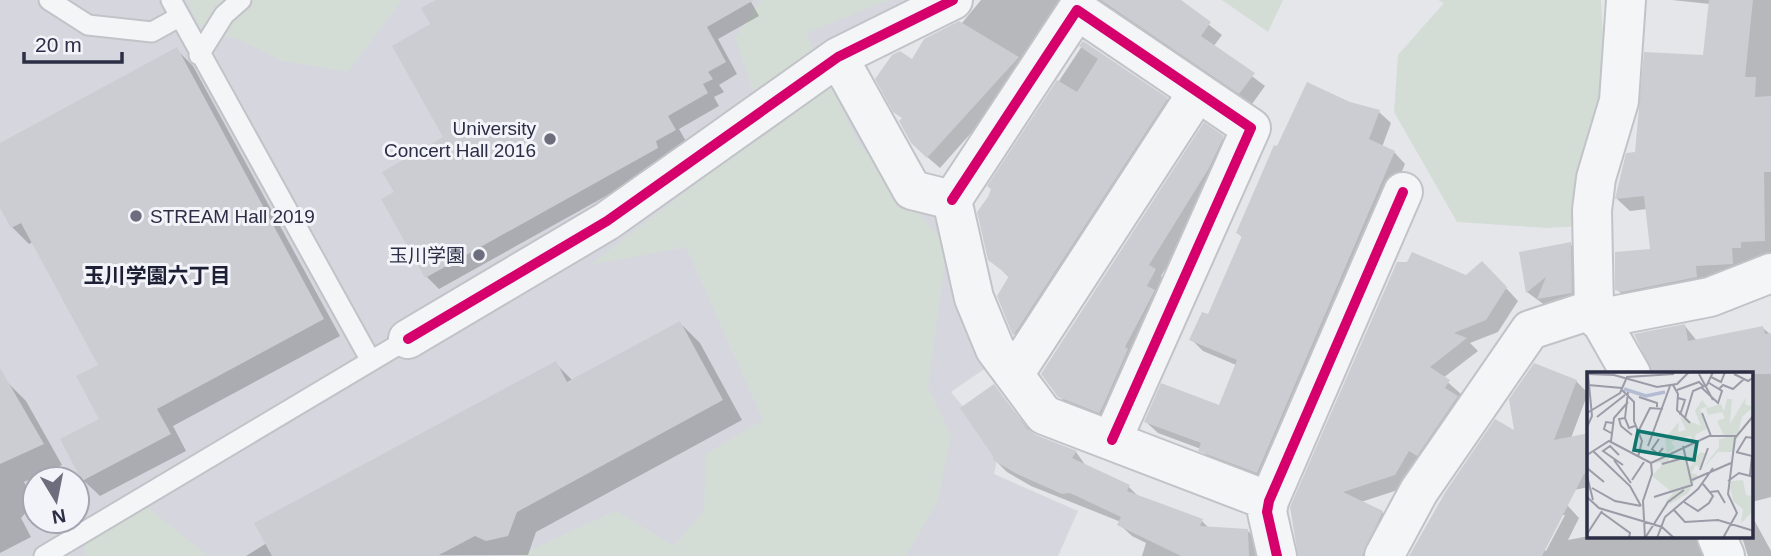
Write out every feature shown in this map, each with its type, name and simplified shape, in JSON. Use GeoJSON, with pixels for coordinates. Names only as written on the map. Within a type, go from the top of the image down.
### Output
{"type":"FeatureCollection","features":[{"type":"Feature","properties":{"kind":"street"},"geometry":{"type":"LineString","coordinates":[[408,340],[607,221],[838,57],[953,0]]}},
{"type":"Feature","properties":{"kind":"street"},"geometry":{"type":"LineString","coordinates":[[1626,0],[1619,101],[1596,178],[1592,210],[1596,314],[1630,372]]}},
{"type":"Feature","properties":{"kind":"street"},"geometry":{"type":"LineString","coordinates":[[1112,440],[1251,128],[1077,10],[952,200],[974,298],[995,349],[1044,415],[1269,501]]}},
{"type":"Feature","properties":{"kind":"street"},"geometry":{"type":"LineString","coordinates":[[838,57],[912,190],[952,200]]}},
{"type":"Feature","properties":{"kind":"street"},"geometry":{"type":"LineString","coordinates":[[1015,373],[1197,93]]}},
{"type":"Feature","properties":{"kind":"street"},"geometry":{"type":"LineString","coordinates":[[1278,556],[1266,512],[1269,501],[1403,192]]}},
{"type":"Feature","properties":{"kind":"street"},"geometry":{"type":"LineString","coordinates":[[1384,556],[1427,480],[1530,330],[1596,314],[1710,297],[1771,273]]}},
{"type":"Feature","properties":{"kind":"street"},"geometry":{"type":"LineString","coordinates":[[1717,538],[1725,556]]}},
{"type":"Feature","properties":{"kind":"lane"},"geometry":{"type":"LineString","coordinates":[[49,0],[89,25],[152,32],[175,9],[371,361]]}},
{"type":"Feature","properties":{"kind":"lane"},"geometry":{"type":"LineString","coordinates":[[199,55],[224,15],[241,0]]}},
{"type":"Feature","properties":{"kind":"lane"},"geometry":{"type":"LineString","coordinates":[[44,556],[408,340]]}},
{"type":"Feature","properties":{"kind":"shaded area","name":"玉川学園"},"geometry":{"type":"Polygon","coordinates":[[[0,0],[921,0],[821,49],[944,212],[996,361],[951,392],[999,450],[994,474],[1078,511],[1058,556],[0,556],[0,0]]]}},
{"type":"Feature","properties":{"kind":"shaded area"},"geometry":{"type":"Polygon","coordinates":[[[187,0],[402,0],[348,72],[283,61],[235,38],[202,32],[187,0]]]}},
{"type":"Feature","properties":{"kind":"shaded area"},"geometry":{"type":"Polygon","coordinates":[[[761,0],[889,0],[806,33],[859,144],[947,246],[928,387],[951,436],[938,500],[906,556],[517,556],[616,511],[674,546],[704,511],[706,454],[763,420],[686,247],[590,265],[766,130],[735,38],[761,0]]]}},
{"type":"Feature","properties":{"kind":"shaded area"},"geometry":{"type":"Polygon","coordinates":[[[1222,0],[1283,0],[1268,32],[1222,0]]]}},
{"type":"Feature","properties":{"kind":"shaded area"},"geometry":{"type":"Polygon","coordinates":[[[1438,0],[1601,0],[1604,57],[1583,226],[1547,228],[1457,222],[1394,112],[1398,55],[1444,3],[1438,0]]]}},
{"type":"Feature","properties":{"kind":"shaded area"},"geometry":{"type":"Polygon","coordinates":[[[146,506],[208,556],[86,556],[82,539],[146,506]]]}},
{"type":"Feature","properties":{"kind":"building","name":"University Concert Hall 2016"},"geometry":{"type":"Polygon","coordinates":[[[436,0],[754,0],[707,27],[726,62],[708,72],[713,79],[703,84],[708,93],[668,116],[676,130],[656,141],[658,148],[425,278],[381,199],[394,192],[382,172],[443,137],[392,46],[430,24],[421,8],[436,0]]]}},
{"type":"Feature","properties":{"kind":"building"},"geometry":{"type":"Polygon","coordinates":[[[1101,0],[1181,0],[1211,22],[1201,36],[1255,73],[1239,94],[1101,0]]]}},
{"type":"Feature","properties":{"kind":"building"},"geometry":{"type":"Polygon","coordinates":[[[1709,0],[1753,0],[1745,77],[1756,77],[1755,97],[1771,96],[1771,172],[1764,172],[1765,241],[1741,242],[1741,248],[1732,248],[1733,264],[1696,266],[1697,277],[1622,292],[1615,290],[1615,252],[1650,249],[1644,196],[1615,199],[1626,153],[1635,152],[1644,52],[1703,55],[1709,0]]]}},
{"type":"Feature","properties":{"kind":"building"},"geometry":{"type":"Polygon","coordinates":[[[959,21],[1019,57],[927,158],[911,143],[899,121],[902,118],[893,112],[875,79],[892,55],[900,51],[912,59],[924,39],[959,21]]]}},
{"type":"Feature","properties":{"kind":"building"},"geometry":{"type":"Polygon","coordinates":[[[1083,41],[1168,98],[1013,336],[997,296],[1009,276],[988,260],[977,212],[988,197],[991,189],[987,186],[1057,80],[1077,92],[1098,59],[1079,46],[1083,41]]]}},
{"type":"Feature","properties":{"kind":"building","name":"STREAM Hall 2019"},"geometry":{"type":"Polygon","coordinates":[[[177,47],[324,319],[157,409],[171,434],[91,476],[91,465],[74,465],[60,439],[99,419],[76,376],[98,365],[21,223],[11,228],[0,208],[0,143],[177,47]]]}},
{"type":"Feature","properties":{"kind":"building"},"geometry":{"type":"Polygon","coordinates":[[[1307,82],[1350,102],[1380,110],[1369,139],[1395,151],[1257,473],[1198,451],[1201,443],[1144,422],[1161,383],[1219,405],[1237,360],[1189,340],[1202,312],[1208,314],[1242,236],[1236,233],[1274,145],[1277,146],[1307,82]]]}},
{"type":"Feature","properties":{"kind":"building"},"geometry":{"type":"Polygon","coordinates":[[[1204,122],[1224,136],[1209,168],[1149,265],[1156,269],[1147,286],[1155,290],[1125,347],[1128,349],[1102,408],[1099,413],[1058,397],[1041,374],[1204,122]]]}},
{"type":"Feature","properties":{"kind":"building"},"geometry":{"type":"Polygon","coordinates":[[[1571,242],[1572,293],[1537,299],[1546,277],[1526,293],[1519,252],[1571,242]]]}},
{"type":"Feature","properties":{"kind":"building"},"geometry":{"type":"Polygon","coordinates":[[[1412,252],[1466,275],[1482,261],[1507,287],[1486,320],[1454,333],[1467,338],[1430,367],[1450,380],[1445,388],[1458,396],[1417,456],[1409,451],[1395,475],[1343,492],[1383,511],[1362,556],[1298,556],[1290,507],[1397,262],[1407,262],[1412,252]]]}},
{"type":"Feature","properties":{"kind":"building"},"geometry":{"type":"Polygon","coordinates":[[[680,321],[723,400],[517,512],[508,536],[486,541],[475,536],[437,556],[272,556],[254,523],[556,361],[567,382],[680,321]]]}},
{"type":"Feature","properties":{"kind":"building"},"geometry":{"type":"Polygon","coordinates":[[[1685,324],[1688,341],[1763,326],[1765,334],[1771,333],[1771,374],[1652,372],[1634,334],[1685,324]]]}},
{"type":"Feature","properties":{"kind":"building"},"geometry":{"type":"Polygon","coordinates":[[[1534,363],[1577,380],[1554,440],[1587,433],[1587,473],[1584,474],[1542,556],[1409,556],[1446,491],[1495,419],[1514,430],[1509,399],[1534,363]]]}},
{"type":"Feature","properties":{"kind":"building"},"geometry":{"type":"Polygon","coordinates":[[[0,368],[44,444],[0,464],[0,368]]]}},
{"type":"Feature","properties":{"kind":"building"},"geometry":{"type":"Polygon","coordinates":[[[994,384],[1027,429],[1077,451],[1072,458],[1130,485],[1127,491],[1203,519],[1200,526],[1248,529],[1249,556],[1181,556],[1117,525],[1121,517],[1070,493],[1062,494],[1017,474],[993,460],[993,456],[960,408],[994,384]]]}},
{"type":"Feature","properties":{"kind":"cycle path"},"geometry":{"type":"LineString","coordinates":[[408,339],[607,221],[838,57],[953,0]]}},
{"type":"Feature","properties":{"kind":"cycle path"},"geometry":{"type":"LineString","coordinates":[[952,200],[1077,10],[1251,128],[1112,440]]}},
{"type":"Feature","properties":{"kind":"cycle path"},"geometry":{"type":"LineString","coordinates":[[1277,556],[1267,512],[1269,501],[1403,192]]}},
{"type":"Feature","properties":{"kind":"place","name":"University Concert Hall 2016"},"geometry":{"type":"Point","coordinates":[550,139]}},
{"type":"Feature","properties":{"kind":"place","name":"STREAM Hall 2019"},"geometry":{"type":"Point","coordinates":[136,216]}},
{"type":"Feature","properties":{"kind":"place","name":"玉川学園"},"geometry":{"type":"Point","coordinates":[479,255]}},
{"type":"Feature","properties":{"kind":"district","name":"玉川学園六丁目"},"geometry":{"type":"Point","coordinates":[157,276]}}]}
